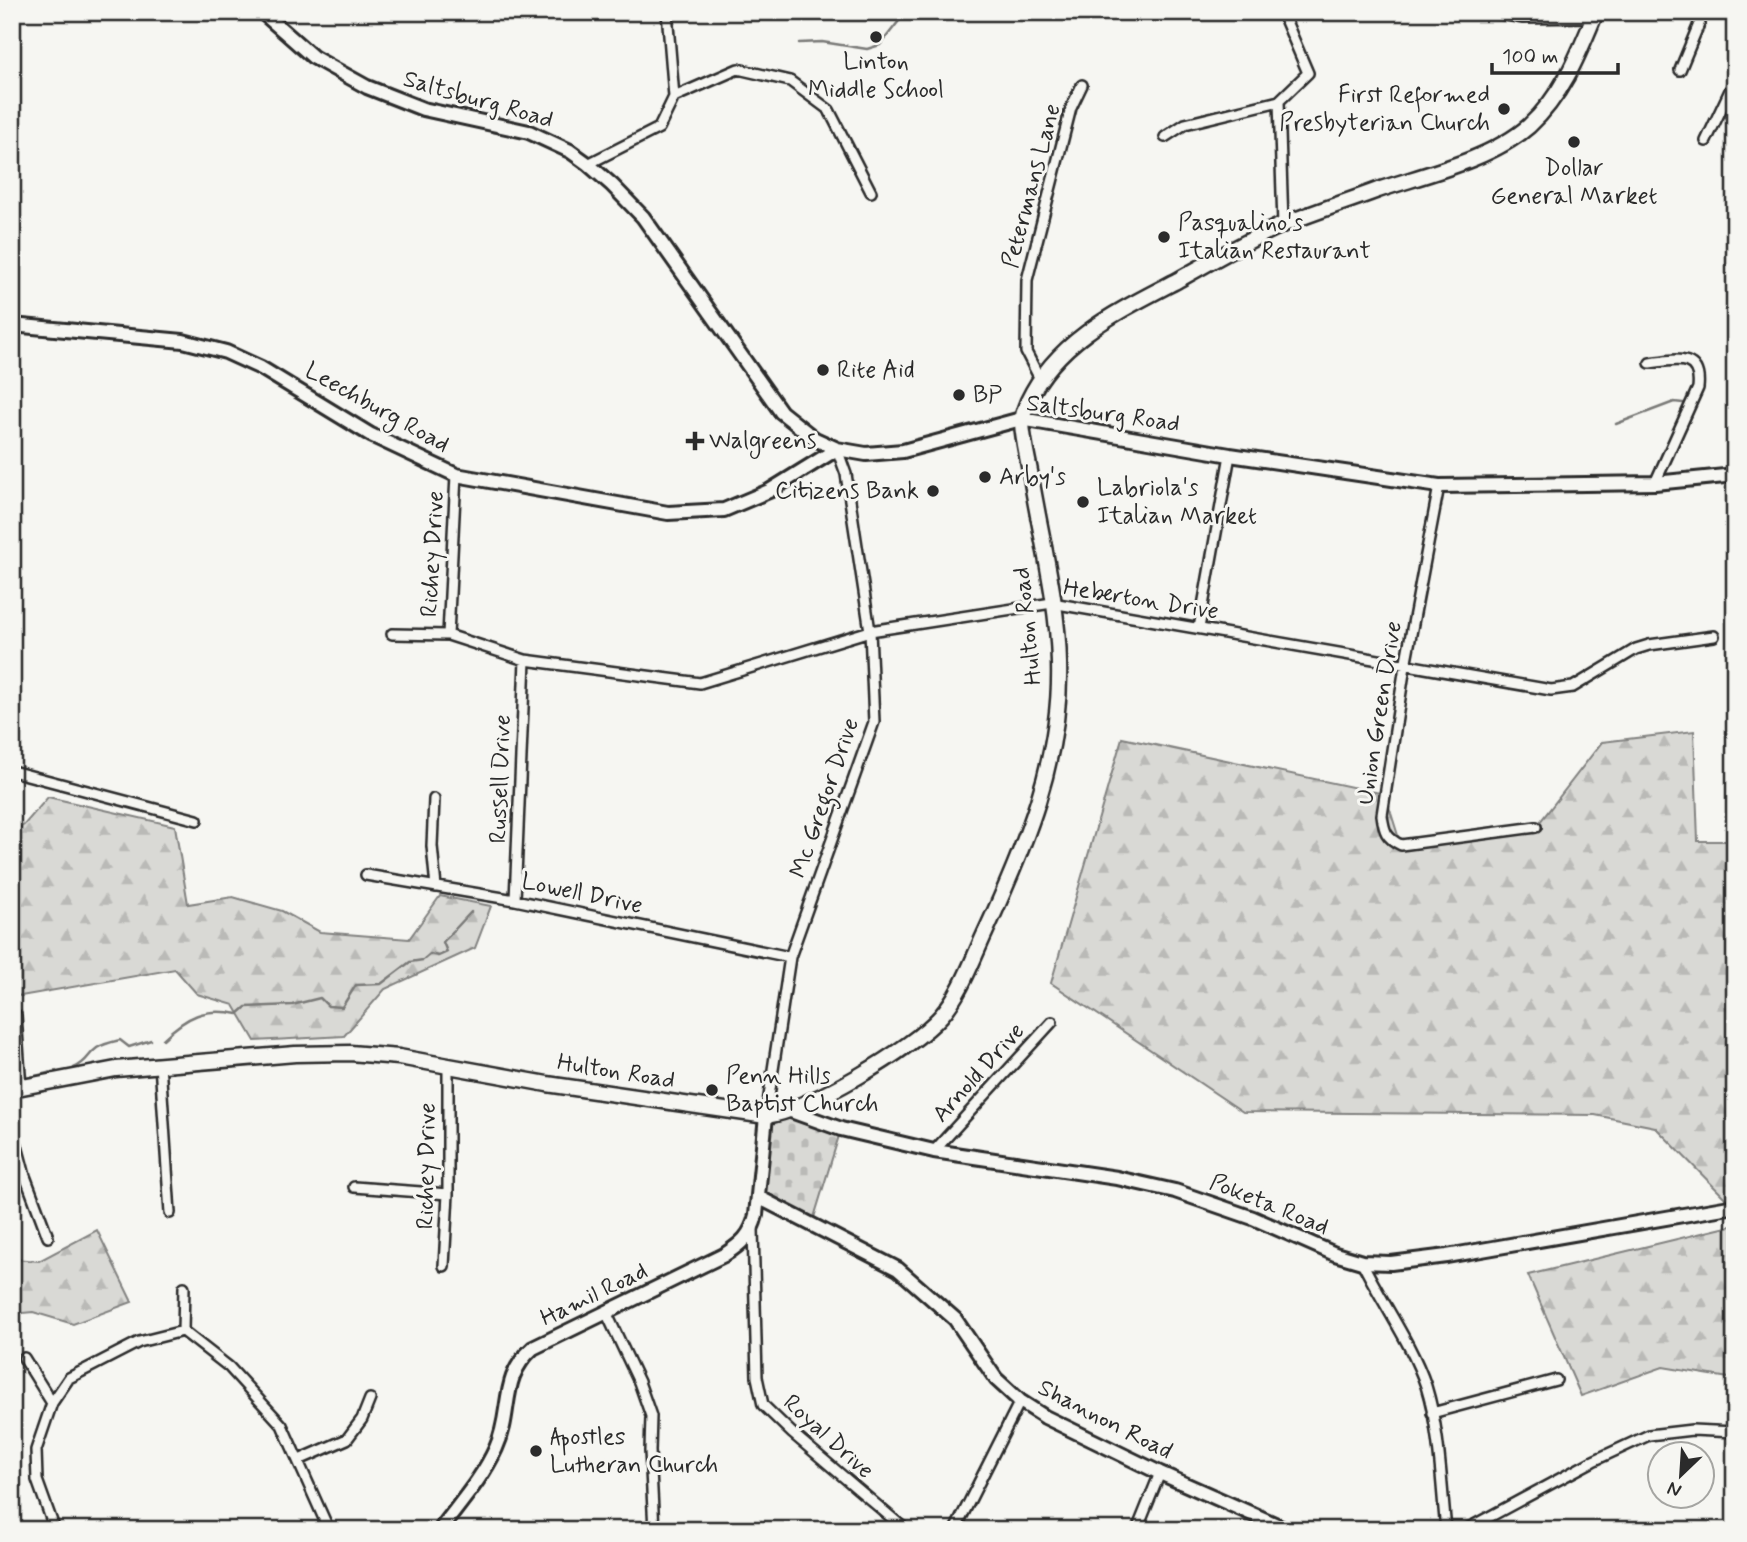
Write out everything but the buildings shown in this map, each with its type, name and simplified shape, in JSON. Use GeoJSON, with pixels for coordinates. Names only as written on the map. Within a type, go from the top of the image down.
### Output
{"type":"FeatureCollection","features":[{"type":"Feature","properties":{"kind":"main road"},"geometry":{"type":"LineString","coordinates":[[1021,419],[1040,380],[1073,342],[1099,323],[1283,225],[1477,156],[1518,134],[1543,112],[1563,85],[1595,15]]}},
{"type":"Feature","properties":{"kind":"main road","name":"Hulton Road"},"geometry":{"type":"LineString","coordinates":[[17,1089],[116,1069],[160,1064],[295,1054],[350,1053],[399,1057],[561,1086],[766,1116],[791,1111],[818,1099],[917,1037],[939,1018],[962,984],[1023,849],[1053,744],[1059,660],[1021,419]]}},
{"type":"Feature","properties":{"kind":"street","name":"Saltsburg Road"},"geometry":{"type":"LineString","coordinates":[[262,12],[313,57],[338,73],[392,99],[423,109],[529,132],[570,151],[621,194],[643,217],[782,412],[792,423],[815,439],[837,449],[866,454],[903,451],[1021,419],[1439,486],[1655,483],[1735,475]]}},
{"type":"Feature","properties":{"kind":"street"},"geometry":{"type":"LineString","coordinates":[[587,164],[659,128],[674,97],[667,12]]}},
{"type":"Feature","properties":{"kind":"street"},"geometry":{"type":"LineString","coordinates":[[1165,137],[1185,124],[1279,101],[1308,73],[1282,12]]}},
{"type":"Feature","properties":{"kind":"street"},"geometry":{"type":"LineString","coordinates":[[1492,12],[1523,18],[1595,15]]}},
{"type":"Feature","properties":{"kind":"street"},"geometry":{"type":"LineString","coordinates":[[1680,70],[1704,12]]}},
{"type":"Feature","properties":{"kind":"street"},"geometry":{"type":"LineString","coordinates":[[674,97],[738,69],[790,81],[830,110],[871,192]]}},
{"type":"Feature","properties":{"kind":"street"},"geometry":{"type":"LineString","coordinates":[[1706,141],[1735,80]]}},
{"type":"Feature","properties":{"kind":"street","name":"Petermans Lane"},"geometry":{"type":"LineString","coordinates":[[1040,380],[1026,352],[1027,280],[1071,108],[1082,85]]}},
{"type":"Feature","properties":{"kind":"street"},"geometry":{"type":"LineString","coordinates":[[1279,101],[1283,225]]}},
{"type":"Feature","properties":{"kind":"street","name":"Leechburg Road"},"geometry":{"type":"LineString","coordinates":[[12,325],[183,341],[226,352],[261,368],[372,435],[456,475],[668,513],[724,510],[769,491],[837,449]]}},
{"type":"Feature","properties":{"kind":"street"},"geometry":{"type":"LineString","coordinates":[[1650,363],[1688,360],[1699,377],[1698,388],[1655,483]]}},
{"type":"Feature","properties":{"kind":"street","name":"Mc Gregor Drive"},"geometry":{"type":"LineString","coordinates":[[766,1116],[790,957],[874,722],[870,631],[846,474],[837,449]]}},
{"type":"Feature","properties":{"kind":"street"},"geometry":{"type":"LineString","coordinates":[[1199,628],[1230,454]]}},
{"type":"Feature","properties":{"kind":"street","name":"Richey Drive"},"geometry":{"type":"LineString","coordinates":[[448,635],[456,475]]}},
{"type":"Feature","properties":{"kind":"street","name":"Union Green Drive"},"geometry":{"type":"LineString","coordinates":[[1439,486],[1405,666],[1381,815],[1385,832],[1391,840],[1401,845],[1536,827]]}},
{"type":"Feature","properties":{"kind":"street","name":"Heberton Drive"},"geometry":{"type":"LineString","coordinates":[[392,634],[448,635],[525,660],[700,683],[870,631],[1052,603],[1552,690],[1573,687],[1636,649],[1714,636]]}},
{"type":"Feature","properties":{"kind":"street","name":"Russell Drive"},"geometry":{"type":"LineString","coordinates":[[515,900],[525,660]]}},
{"type":"Feature","properties":{"kind":"street"},"geometry":{"type":"LineString","coordinates":[[12,771],[197,820]]}},
{"type":"Feature","properties":{"kind":"street"},"geometry":{"type":"LineString","coordinates":[[434,799],[432,846],[436,887]]}},
{"type":"Feature","properties":{"kind":"street","name":"Lowell Drive"},"geometry":{"type":"LineString","coordinates":[[366,875],[515,900],[790,957]]}},
{"type":"Feature","properties":{"kind":"street"},"geometry":{"type":"LineString","coordinates":[[16,1015],[17,1089]]}},
{"type":"Feature","properties":{"kind":"street","name":"Arnold Drive"},"geometry":{"type":"LineString","coordinates":[[934,1151],[1052,1022]]}},
{"type":"Feature","properties":{"kind":"street"},"geometry":{"type":"LineString","coordinates":[[160,1064],[170,1213]]}},
{"type":"Feature","properties":{"kind":"street","name":"Richey Drive"},"geometry":{"type":"LineString","coordinates":[[444,1266],[448,1194],[448,1066]]}},
{"type":"Feature","properties":{"kind":"street","name":"Poketa Road"},"geometry":{"type":"LineString","coordinates":[[791,1111],[841,1129],[934,1151],[1117,1178],[1175,1191],[1253,1218],[1335,1254],[1362,1262],[1391,1263],[1460,1254],[1735,1206]]}},
{"type":"Feature","properties":{"kind":"street"},"geometry":{"type":"LineString","coordinates":[[752,1230],[766,1116]]}},
{"type":"Feature","properties":{"kind":"street"},"geometry":{"type":"LineString","coordinates":[[12,1127],[25,1176],[48,1237]]}},
{"type":"Feature","properties":{"kind":"street"},"geometry":{"type":"LineString","coordinates":[[354,1187],[448,1194]]}},
{"type":"Feature","properties":{"kind":"street","name":"Shannon Road"},"geometry":{"type":"LineString","coordinates":[[758,1197],[898,1269],[955,1319],[996,1379],[1020,1401],[1045,1418],[1288,1530]]}},
{"type":"Feature","properties":{"kind":"street","name":"Hamil Road"},"geometry":{"type":"LineString","coordinates":[[440,1530],[482,1476],[498,1445],[511,1377],[519,1360],[533,1348],[724,1255],[740,1244],[752,1230]]}},
{"type":"Feature","properties":{"kind":"street","name":"Royal Drive"},"geometry":{"type":"LineString","coordinates":[[752,1230],[757,1377],[763,1405],[906,1530]]}},
{"type":"Feature","properties":{"kind":"street"},"geometry":{"type":"LineString","coordinates":[[1362,1262],[1377,1294],[1410,1349],[1426,1386],[1432,1413],[1446,1530]]}},
{"type":"Feature","properties":{"kind":"street"},"geometry":{"type":"LineString","coordinates":[[183,1331],[184,1287]]}},
{"type":"Feature","properties":{"kind":"street"},"geometry":{"type":"LineString","coordinates":[[606,1312],[639,1382],[651,1416],[654,1530]]}},
{"type":"Feature","properties":{"kind":"street"},"geometry":{"type":"LineString","coordinates":[[55,1530],[37,1480],[36,1450],[52,1403],[69,1378],[139,1342],[183,1331]]}},
{"type":"Feature","properties":{"kind":"street"},"geometry":{"type":"LineString","coordinates":[[183,1331],[229,1367],[282,1425],[329,1530]]}},
{"type":"Feature","properties":{"kind":"street"},"geometry":{"type":"LineString","coordinates":[[24,1358],[52,1403]]}},
{"type":"Feature","properties":{"kind":"street"},"geometry":{"type":"LineString","coordinates":[[1432,1413],[1556,1380]]}},
{"type":"Feature","properties":{"kind":"street"},"geometry":{"type":"LineString","coordinates":[[299,1460],[347,1439],[362,1419],[370,1399]]}},
{"type":"Feature","properties":{"kind":"street"},"geometry":{"type":"LineString","coordinates":[[955,1530],[1020,1401]]}},
{"type":"Feature","properties":{"kind":"street"},"geometry":{"type":"LineString","coordinates":[[1465,1530],[1593,1461],[1649,1435],[1692,1430],[1735,1432]]}},
{"type":"Feature","properties":{"kind":"street"},"geometry":{"type":"LineString","coordinates":[[1137,1530],[1160,1473]]}},
{"type":"Feature","properties":{"kind":"green space"},"geometry":{"type":"Polygon","coordinates":[[[1694,731],[1698,841],[1735,841],[1735,1208],[1655,1127],[1595,1115],[1243,1112],[1051,983],[1122,738],[1385,794],[1401,845],[1536,827],[1602,742],[1694,731]]]}},
{"type":"Feature","properties":{"kind":"green space"},"geometry":{"type":"Polygon","coordinates":[[[48,797],[175,826],[188,904],[233,897],[282,911],[320,932],[409,939],[440,896],[491,906],[475,948],[385,989],[344,1036],[255,1041],[234,1005],[197,994],[175,969],[21,996],[12,994],[12,832],[24,825],[48,797]]]}},
{"type":"Feature","properties":{"kind":"green space"},"geometry":{"type":"Polygon","coordinates":[[[791,1111],[841,1129],[812,1224],[758,1197],[766,1116],[791,1111]]]}},
{"type":"Feature","properties":{"kind":"green space"},"geometry":{"type":"Polygon","coordinates":[[[12,1223],[14,1259],[39,1261],[97,1230],[132,1302],[73,1324],[33,1312],[12,1314],[12,1223]]]}},
{"type":"Feature","properties":{"kind":"green space"},"geometry":{"type":"Polygon","coordinates":[[[1735,1225],[1735,1379],[1663,1367],[1581,1396],[1528,1275],[1735,1225]]]}},
{"type":"Feature","properties":{"kind":"waterway"},"geometry":{"type":"LineString","coordinates":[[799,43],[822,42],[867,49],[880,45],[906,12]]}},
{"type":"Feature","properties":{"kind":"waterway"},"geometry":{"type":"LineString","coordinates":[[1616,424],[1674,402],[1683,403]]}},
{"type":"Feature","properties":{"kind":"waterway"},"geometry":{"type":"LineString","coordinates":[[163,1039],[180,1024],[206,1013],[238,1014],[246,1007],[292,1005],[320,998],[328,1006],[342,1007],[356,985],[381,984],[410,962],[423,960],[430,954],[438,956],[447,952],[443,942],[471,912]]}},
{"type":"Feature","properties":{"kind":"waterway"},"geometry":{"type":"LineString","coordinates":[[74,1068],[105,1044],[120,1040],[129,1047],[151,1040]]}},
{"type":"Feature","properties":{"kind":"waterway"},"geometry":{"type":"LineString","coordinates":[[27,1078],[56,1071]]}},
{"type":"Feature","properties":{"kind":"place","name":"Linton Middle School"},"geometry":{"type":"Point","coordinates":[876,37]}},
{"type":"Feature","properties":{"kind":"place","name":"First Reformed Presbyterian Church"},"geometry":{"type":"Point","coordinates":[1504,109]}},
{"type":"Feature","properties":{"kind":"place","name":"Dollar General Market"},"geometry":{"type":"Point","coordinates":[1574,142]}},
{"type":"Feature","properties":{"kind":"place","name":"Pasqualino's Italian Restaurant"},"geometry":{"type":"Point","coordinates":[1164,237]}},
{"type":"Feature","properties":{"kind":"place","name":"Rite Aid"},"geometry":{"type":"Point","coordinates":[823,370]}},
{"type":"Feature","properties":{"kind":"place","name":"BP"},"geometry":{"type":"Point","coordinates":[959,395]}},
{"type":"Feature","properties":{"kind":"place","name":"Walgreens"},"geometry":{"type":"Point","coordinates":[695,441]}},
{"type":"Feature","properties":{"kind":"place","name":"Arby's"},"geometry":{"type":"Point","coordinates":[985,477]}},
{"type":"Feature","properties":{"kind":"place","name":"Citizens Bank"},"geometry":{"type":"Point","coordinates":[933,491]}},
{"type":"Feature","properties":{"kind":"place","name":"Labriola's Italian Market"},"geometry":{"type":"Point","coordinates":[1083,502]}},
{"type":"Feature","properties":{"kind":"place","name":"Penn Hills Baptist Church"},"geometry":{"type":"Point","coordinates":[712,1090]}},
{"type":"Feature","properties":{"kind":"place","name":"Apostles Lutheran Church"},"geometry":{"type":"Point","coordinates":[536,1451]}}]}
